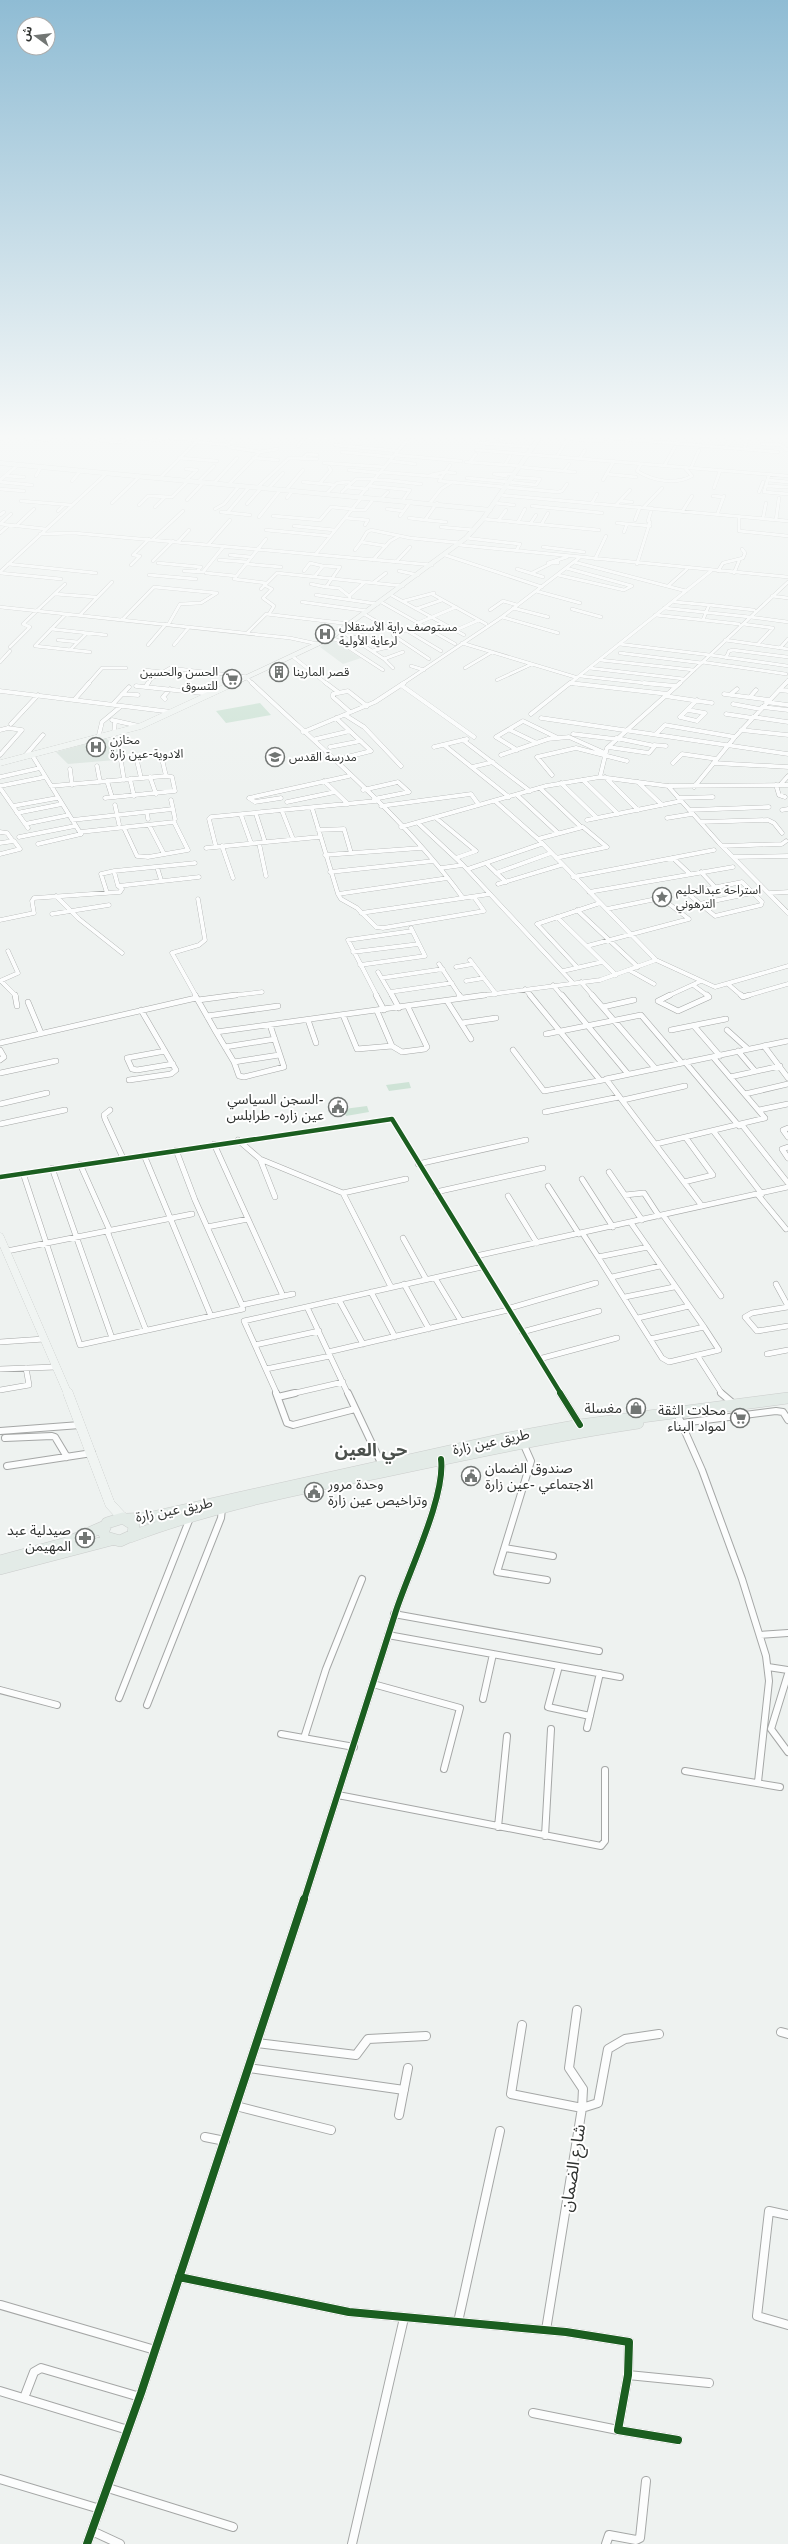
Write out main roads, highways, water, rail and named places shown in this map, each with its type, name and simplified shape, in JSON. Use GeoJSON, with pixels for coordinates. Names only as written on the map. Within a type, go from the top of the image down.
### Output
{"type":"FeatureCollection","features":[{"type":"Feature","properties":{"kind":"main road"},"geometry":{"type":"LineString","coordinates":[[0,763],[114,735],[173,712],[248,678],[330,638],[443,557]]}},
{"type":"Feature","properties":{"kind":"main road"},"geometry":{"type":"LineString","coordinates":[[0,1237],[5,1252],[44,1339],[92,1453],[110,1504],[135,1527],[130,1537],[121,1541],[91,1539],[0,1561]]}},
{"type":"Feature","properties":{"kind":"main road","name":"طريق عين زارة"},"geometry":{"type":"LineString","coordinates":[[125,1519],[148,1518],[382,1465],[580,1425],[788,1398]]}},
{"type":"Feature","properties":{"kind":"main road","name":"طريق عين زارة"},"geometry":{"type":"LineString","coordinates":[[130,1537],[190,1517],[296,1490],[441,1459],[523,1443],[788,1404]]}},
{"type":"Feature","properties":{"kind":"main road"},"geometry":{"type":"LineString","coordinates":[[110,1504],[104,1534],[111,1540]]}},
{"type":"Feature","properties":{"kind":"main road"},"geometry":{"type":"LineString","coordinates":[[148,1518],[145,1524],[148,1530]]}},
{"type":"Feature","properties":{"kind":"main road"},"geometry":{"type":"LineString","coordinates":[[0,1569],[91,1539],[105,1525],[114,1520],[125,1519]]}},
{"type":"Feature","properties":{"kind":"place","name":"مستوصف راية الأستقلال لرعاية الأولية"},"geometry":{"type":"Point","coordinates":[325,634]}},
{"type":"Feature","properties":{"kind":"place","name":"قصر المارينا"},"geometry":{"type":"Point","coordinates":[279,672]}},
{"type":"Feature","properties":{"kind":"place","name":"الحسن والحسين للتسوق"},"geometry":{"type":"Point","coordinates":[232,679]}},
{"type":"Feature","properties":{"kind":"place","name":"مخازن الادوية-عين زارة"},"geometry":{"type":"Point","coordinates":[96,747]}},
{"type":"Feature","properties":{"kind":"place","name":"مدرسة القدس"},"geometry":{"type":"Point","coordinates":[275,757]}},
{"type":"Feature","properties":{"kind":"place","name":"استراحة عبدالحليم الترهوني"},"geometry":{"type":"Point","coordinates":[662,897]}},
{"type":"Feature","properties":{"kind":"place","name":"السجن السياسي- عين زاره- طرابلس"},"geometry":{"type":"Point","coordinates":[338,1107]}},
{"type":"Feature","properties":{"kind":"place","name":"مغسلة"},"geometry":{"type":"Point","coordinates":[636,1408]}},
{"type":"Feature","properties":{"kind":"place","name":"محلات الثقة لمواد البناء"},"geometry":{"type":"Point","coordinates":[740,1418]}},
{"type":"Feature","properties":{"kind":"place","name":"صندوق الضمان الاجتماعي -عين زارة"},"geometry":{"type":"Point","coordinates":[471,1476]}},
{"type":"Feature","properties":{"kind":"place","name":"وحدة مرور وتراخيص عين زارة"},"geometry":{"type":"Point","coordinates":[314,1492]}},
{"type":"Feature","properties":{"kind":"place","name":"صيدلية عبد المهيمن"},"geometry":{"type":"Point","coordinates":[85,1538]}},
{"type":"Feature","properties":{"kind":"district","name":"حي العين"},"geometry":{"type":"Point","coordinates":[371,1450]}}]}
